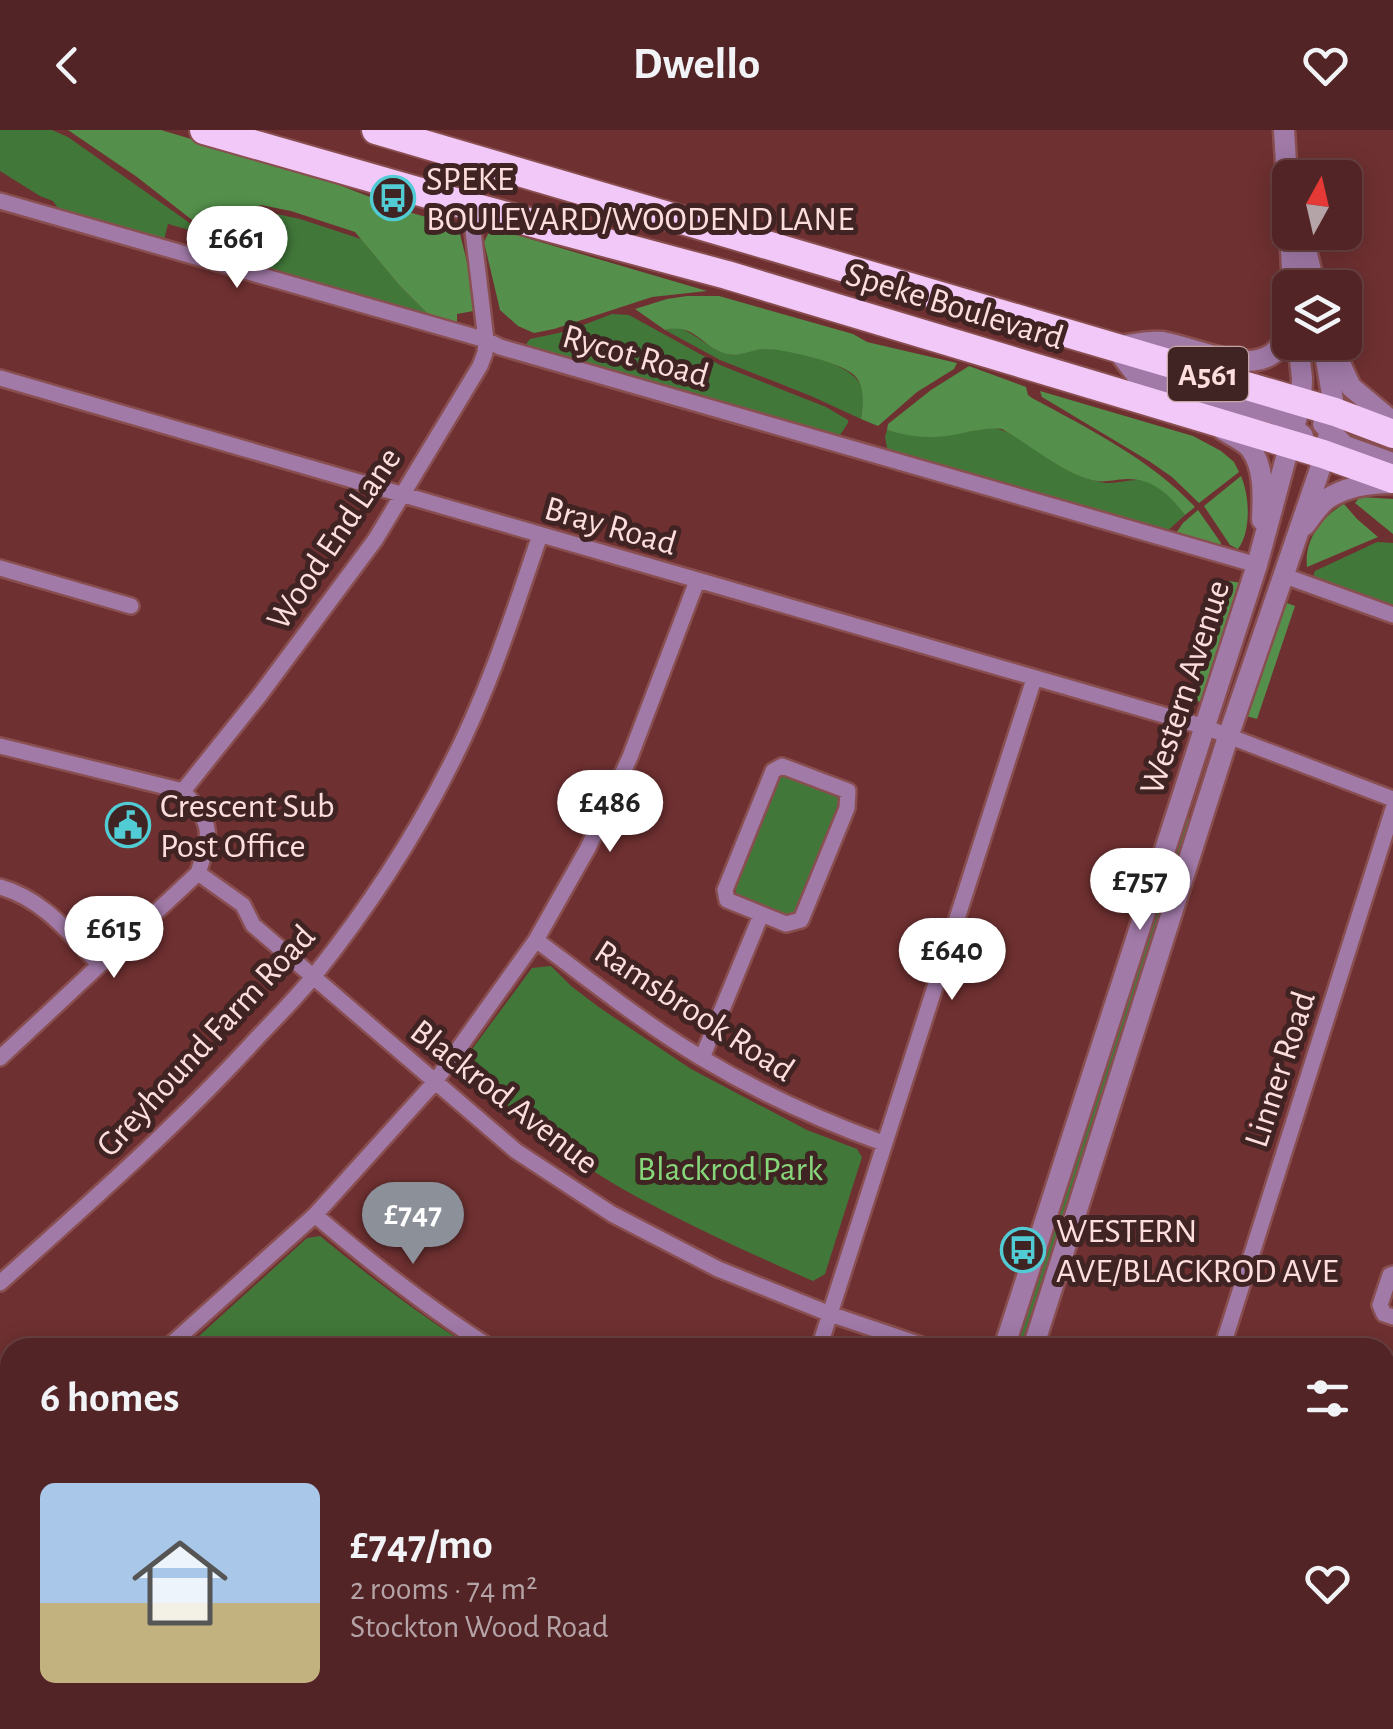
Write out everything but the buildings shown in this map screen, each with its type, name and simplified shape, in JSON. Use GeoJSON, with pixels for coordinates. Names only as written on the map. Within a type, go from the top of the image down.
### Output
{"type":"FeatureCollection","features":[{"type":"Feature","properties":{"kind":"highway","name":"Speke Boulevard"},"geometry":{"type":"LineString","coordinates":[[204,130],[727,275],[1212,422],[1393,434]]}},
{"type":"Feature","properties":{"kind":"highway","name":"Speke Boulevard"},"geometry":{"type":"LineString","coordinates":[[376,130],[1115,347],[1294,425],[1329,432],[1393,481]]}},
{"type":"Feature","properties":{"kind":"highway"},"geometry":{"type":"LineString","coordinates":[[473,207],[487,163]]}},
{"type":"Feature","properties":{"kind":"street"},"geometry":{"type":"LineString","coordinates":[[1284,130],[1287,160]]}},
{"type":"Feature","properties":{"kind":"street","name":"Rycot Road"},"geometry":{"type":"LineString","coordinates":[[0,201],[500,347],[1260,556]]}},
{"type":"Feature","properties":{"kind":"street","name":"Wood End Lane"},"geometry":{"type":"LineString","coordinates":[[183,791],[363,556],[480,366],[486,340],[473,207]]}},
{"type":"Feature","properties":{"kind":"street"},"geometry":{"type":"LineString","coordinates":[[1115,347],[1160,342],[1242,362],[1264,359],[1272,353]]}},
{"type":"Feature","properties":{"kind":"street","name":"Western Avenue"},"geometry":{"type":"LineString","coordinates":[[1007,1338],[1260,556],[1294,425],[1302,378],[1300,360]]}},
{"type":"Feature","properties":{"kind":"street"},"geometry":{"type":"LineString","coordinates":[[1327,360],[1329,432]]}},
{"type":"Feature","properties":{"kind":"street"},"geometry":{"type":"LineString","coordinates":[[1336,360],[1351,387],[1393,422]]}},
{"type":"Feature","properties":{"kind":"street","name":"Bray Road"},"geometry":{"type":"LineString","coordinates":[[0,378],[1205,727],[1393,799]]}},
{"type":"Feature","properties":{"kind":"street"},"geometry":{"type":"LineString","coordinates":[[1212,422],[1250,448],[1257,465],[1261,479],[1260,556]]}},
{"type":"Feature","properties":{"kind":"street","name":"Western Avenue"},"geometry":{"type":"LineString","coordinates":[[1036,1338],[1329,432]]}},
{"type":"Feature","properties":{"kind":"street","name":"A561"},"geometry":{"type":"LineString","coordinates":[[1329,432],[1345,446],[1393,463]]}},
{"type":"Feature","properties":{"kind":"street"},"geometry":{"type":"LineString","coordinates":[[1298,534],[1327,499],[1353,488],[1393,481]]}},
{"type":"Feature","properties":{"kind":"street","name":"Greyhound Farm Road"},"geometry":{"type":"LineString","coordinates":[[0,1283],[108,1187],[234,1064],[312,978],[396,862],[448,772],[493,673],[540,536]]}},
{"type":"Feature","properties":{"kind":"street"},"geometry":{"type":"LineString","coordinates":[[0,568],[131,606]]}},
{"type":"Feature","properties":{"kind":"street"},"geometry":{"type":"LineString","coordinates":[[1285,576],[1393,615]]}},
{"type":"Feature","properties":{"kind":"street"},"geometry":{"type":"LineString","coordinates":[[179,1338],[315,1215],[434,1082],[536,940],[588,848],[630,757],[697,580]]}},
{"type":"Feature","properties":{"kind":"street"},"geometry":{"type":"LineString","coordinates":[[822,1338],[1034,679]]}},
{"type":"Feature","properties":{"kind":"street"},"geometry":{"type":"LineString","coordinates":[[0,746],[183,791],[200,811],[207,826],[208,842],[198,873],[0,1058]]}},
{"type":"Feature","properties":{"kind":"street"},"geometry":{"type":"LineString","coordinates":[[782,766],[848,792],[847,808],[801,920],[786,924],[761,915],[728,900],[725,890],[773,771],[782,766]]}},
{"type":"Feature","properties":{"kind":"street","name":"Linner Road"},"geometry":{"type":"LineString","coordinates":[[1225,1338],[1393,810]]}},
{"type":"Feature","properties":{"kind":"street","name":"Blackrod Avenue"},"geometry":{"type":"LineString","coordinates":[[198,873],[243,905],[252,925],[516,1151],[612,1214],[718,1269],[901,1338]]}},
{"type":"Feature","properties":{"kind":"street"},"geometry":{"type":"LineString","coordinates":[[0,887],[19,892],[48,911],[98,964]]}},
{"type":"Feature","properties":{"kind":"street"},"geometry":{"type":"LineString","coordinates":[[702,1058],[761,915]]}},
{"type":"Feature","properties":{"kind":"street","name":"Ramsbrook Road"},"geometry":{"type":"LineString","coordinates":[[536,940],[702,1058],[793,1108],[883,1143]]}},
{"type":"Feature","properties":{"kind":"street"},"geometry":{"type":"LineString","coordinates":[[315,1215],[376,1268],[474,1338]]}},
{"type":"Feature","properties":{"kind":"street"},"geometry":{"type":"LineString","coordinates":[[1393,1274],[1380,1305],[1384,1314],[1393,1316]]}},
{"type":"Feature","properties":{"kind":"green space"},"geometry":{"type":"Polygon","coordinates":[[[0,130],[52,130],[68,137],[194,226],[193,231],[168,224],[164,240],[58,208],[53,201],[0,171],[0,130]]]}},
{"type":"Feature","properties":{"kind":"green space"},"geometry":{"type":"Polygon","coordinates":[[[68,130],[161,130],[318,177],[458,226],[479,310],[457,314],[457,327],[433,319],[355,232],[291,211],[261,205],[205,230],[68,130]]]}},
{"type":"Feature","properties":{"kind":"green space"},"geometry":{"type":"Polygon","coordinates":[[[263,211],[361,239],[433,319],[207,251],[208,237],[263,211]]]}},
{"type":"Feature","properties":{"kind":"green space"},"geometry":{"type":"Polygon","coordinates":[[[496,229],[707,291],[652,297],[534,333],[518,326],[500,310],[484,242],[489,232],[496,229]]]}},
{"type":"Feature","properties":{"kind":"green space"},"geometry":{"type":"Polygon","coordinates":[[[687,296],[719,296],[853,334],[867,342],[957,363],[878,426],[861,419],[860,385],[854,375],[837,365],[774,350],[727,354],[684,330],[665,330],[635,309],[687,296]]]}},
{"type":"Feature","properties":{"kind":"green space"},"geometry":{"type":"Polygon","coordinates":[[[612,314],[629,315],[720,365],[826,407],[848,423],[838,438],[525,346],[530,339],[568,331],[612,314]]]}},
{"type":"Feature","properties":{"kind":"green space"},"geometry":{"type":"Polygon","coordinates":[[[676,327],[729,354],[774,349],[834,364],[857,379],[862,388],[861,419],[720,360],[665,330],[676,327]]]}},
{"type":"Feature","properties":{"kind":"green space"},"geometry":{"type":"Polygon","coordinates":[[[969,366],[1026,387],[1032,398],[1097,433],[1159,474],[1195,507],[1185,515],[1167,495],[1146,482],[1084,478],[1002,429],[927,437],[887,430],[888,424],[931,390],[969,366]]]}},
{"type":"Feature","properties":{"kind":"green space"},"geometry":{"type":"Polygon","coordinates":[[[1040,391],[1193,436],[1221,451],[1239,472],[1199,503],[1172,477],[1042,397],[1040,391]]]}},
{"type":"Feature","properties":{"kind":"green space"},"geometry":{"type":"Polygon","coordinates":[[[989,427],[1013,435],[1065,469],[1087,478],[1106,483],[1152,483],[1185,515],[1165,533],[888,453],[885,437],[887,430],[938,436],[989,427]]]}},
{"type":"Feature","properties":{"kind":"green space"},"geometry":{"type":"Polygon","coordinates":[[[1241,476],[1248,514],[1238,549],[1230,545],[1204,506],[1241,476]]]}},
{"type":"Feature","properties":{"kind":"green space"},"geometry":{"type":"Polygon","coordinates":[[[1360,497],[1393,499],[1393,534],[1355,503],[1360,497]]]}},
{"type":"Feature","properties":{"kind":"green space"},"geometry":{"type":"Polygon","coordinates":[[[1344,504],[1378,537],[1307,567],[1308,547],[1316,530],[1344,504]]]}},
{"type":"Feature","properties":{"kind":"green space"},"geometry":{"type":"Polygon","coordinates":[[[1198,510],[1221,543],[1220,550],[1174,536],[1198,510]]]}},
{"type":"Feature","properties":{"kind":"green space"},"geometry":{"type":"Polygon","coordinates":[[[1377,542],[1393,543],[1393,611],[1312,581],[1315,571],[1377,542]]]}},
{"type":"Feature","properties":{"kind":"green space"},"geometry":{"type":"Polygon","coordinates":[[[1229,581],[1242,583],[1202,702],[1191,700],[1229,581]]]}},
{"type":"Feature","properties":{"kind":"green space"},"geometry":{"type":"Polygon","coordinates":[[[1284,602],[1295,606],[1257,719],[1246,716],[1284,602]]]}},
{"type":"Feature","properties":{"kind":"green space"},"geometry":{"type":"Polygon","coordinates":[[[784,774],[835,792],[840,800],[799,908],[793,915],[782,916],[736,896],[736,884],[775,779],[784,774]]]}},
{"type":"Feature","properties":{"kind":"green space"},"geometry":{"type":"Polygon","coordinates":[[[1188,818],[1196,820],[1025,1338],[1014,1338],[1188,818]]]}},
{"type":"Feature","properties":{"kind":"green space","name":"Blackrod Park"},"geometry":{"type":"Polygon","coordinates":[[[551,966],[600,1008],[691,1069],[807,1130],[857,1149],[862,1157],[825,1274],[813,1281],[639,1198],[548,1140],[464,1072],[464,1060],[532,968],[551,966]]]}},
{"type":"Feature","properties":{"kind":"green space"},"geometry":{"type":"Polygon","coordinates":[[[320,1236],[458,1338],[197,1338],[307,1238],[320,1236]]]}},
{"type":"Feature","properties":{"kind":"place","name":"SPEKE BOULEVARD/WOODEND LANE"},"geometry":{"type":"Point","coordinates":[393,198]}},
{"type":"Feature","properties":{"kind":"place","name":"Crescent Sub Post Office"},"geometry":{"type":"Point","coordinates":[128,825]}},
{"type":"Feature","properties":{"kind":"place","name":"WESTERN AVE/BLACKROD AVE"},"geometry":{"type":"Point","coordinates":[1023,1250]}}]}
